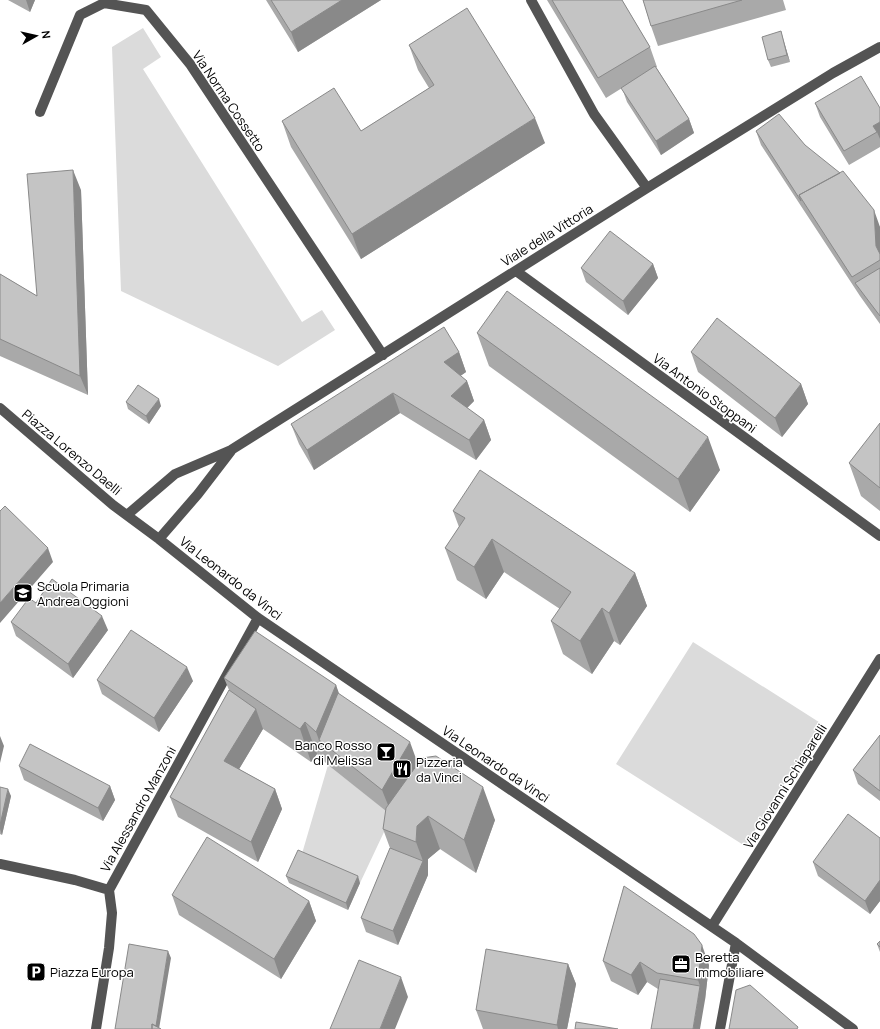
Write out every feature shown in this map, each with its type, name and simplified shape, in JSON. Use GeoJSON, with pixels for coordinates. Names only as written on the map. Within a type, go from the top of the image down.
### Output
{"type":"FeatureCollection","features":[{"type":"Feature","properties":{"kind":"street"},"geometry":{"type":"LineString","coordinates":[[531,0],[594,114],[647,188]]}},
{"type":"Feature","properties":{"kind":"street","name":"Via Norma Cossetto"},"geometry":{"type":"LineString","coordinates":[[40,112],[80,15],[104,3],[146,10],[190,64],[383,355]]}},
{"type":"Feature","properties":{"kind":"street","name":"Viale della Vittoria"},"geometry":{"type":"LineString","coordinates":[[127,515],[175,474],[231,450],[832,73],[880,47]]}},
{"type":"Feature","properties":{"kind":"street","name":"Via Antonio Stoppani"},"geometry":{"type":"LineString","coordinates":[[516,271],[880,536]]}},
{"type":"Feature","properties":{"kind":"street","name":"Piazza Lorenzo Daelli"},"geometry":{"type":"LineString","coordinates":[[0,408],[127,515]]}},
{"type":"Feature","properties":{"kind":"street","name":"Viale della Vittoria"},"geometry":{"type":"LineString","coordinates":[[159,539],[198,494],[231,450]]}},
{"type":"Feature","properties":{"kind":"street","name":"Via Leonardo da Vinci"},"geometry":{"type":"LineString","coordinates":[[127,515],[258,618],[712,926],[853,1029]]}},
{"type":"Feature","properties":{"kind":"street","name":"Via Alessandro Manzoni"},"geometry":{"type":"LineString","coordinates":[[96,1029],[109,948],[112,913],[109,890],[258,618]]}},
{"type":"Feature","properties":{"kind":"street","name":"Via Giovanni Schiaparelli"},"geometry":{"type":"LineString","coordinates":[[712,926],[880,659]]}},
{"type":"Feature","properties":{"kind":"street"},"geometry":{"type":"LineString","coordinates":[[0,864],[75,880],[109,890]]}},
{"type":"Feature","properties":{"kind":"street"},"geometry":{"type":"LineString","coordinates":[[720,1029],[736,943]]}},
{"type":"Feature","properties":{"kind":"shaded area"},"geometry":{"type":"Polygon","coordinates":[[[143,28],[161,57],[143,69],[302,322],[322,310],[335,330],[278,366],[121,291],[112,47],[143,28]]]}},
{"type":"Feature","properties":{"kind":"shaded area"},"geometry":{"type":"Polygon","coordinates":[[[693,642],[822,724],[745,846],[616,764],[693,642]]]}},
{"type":"Feature","properties":{"kind":"shaded area"},"geometry":{"type":"Polygon","coordinates":[[[328,765],[392,815],[360,883],[301,857],[328,765]]]}},
{"type":"Feature","properties":{"kind":"building"},"geometry":{"type":"Polygon","coordinates":[[[271,0],[342,0],[291,32],[271,0]]]}},
{"type":"Feature","properties":{"kind":"building"},"geometry":{"type":"Polygon","coordinates":[[[552,0],[622,0],[650,47],[598,78],[552,0]]]}},
{"type":"Feature","properties":{"kind":"building"},"geometry":{"type":"Polygon","coordinates":[[[643,0],[742,0],[651,26],[643,0]]]}},
{"type":"Feature","properties":{"kind":"building"},"geometry":{"type":"Polygon","coordinates":[[[467,8],[535,118],[352,234],[282,121],[334,88],[361,131],[434,85],[409,45],[467,8]]]}},
{"type":"Feature","properties":{"kind":"building"},"geometry":{"type":"Polygon","coordinates":[[[781,31],[787,55],[768,60],[762,37],[781,31]]]}},
{"type":"Feature","properties":{"kind":"building"},"geometry":{"type":"Polygon","coordinates":[[[655,66],[689,119],[656,141],[621,88],[655,66]]]}},
{"type":"Feature","properties":{"kind":"building"},"geometry":{"type":"Polygon","coordinates":[[[861,76],[880,108],[880,122],[873,126],[877,132],[844,151],[815,103],[861,76]]]}},
{"type":"Feature","properties":{"kind":"building"},"geometry":{"type":"Polygon","coordinates":[[[779,114],[805,145],[840,173],[799,195],[801,201],[756,131],[779,114]]]}},
{"type":"Feature","properties":{"kind":"building"},"geometry":{"type":"Polygon","coordinates":[[[73,170],[80,376],[0,339],[0,274],[37,296],[27,174],[73,170]]]}},
{"type":"Feature","properties":{"kind":"building"},"geometry":{"type":"Polygon","coordinates":[[[843,171],[874,210],[876,246],[880,254],[880,260],[852,277],[799,195],[843,171]]]}},
{"type":"Feature","properties":{"kind":"building"},"geometry":{"type":"Polygon","coordinates":[[[610,231],[653,264],[623,301],[581,268],[610,231]]]}},
{"type":"Feature","properties":{"kind":"building"},"geometry":{"type":"Polygon","coordinates":[[[880,268],[880,316],[855,283],[880,268]]]}},
{"type":"Feature","properties":{"kind":"building"},"geometry":{"type":"Polygon","coordinates":[[[507,291],[708,437],[678,479],[477,333],[507,291]]]}},
{"type":"Feature","properties":{"kind":"building"},"geometry":{"type":"Polygon","coordinates":[[[717,318],[801,384],[775,418],[691,352],[717,318]]]}},
{"type":"Feature","properties":{"kind":"building"},"geometry":{"type":"Polygon","coordinates":[[[444,327],[459,352],[444,362],[467,381],[451,396],[484,420],[469,440],[393,393],[307,450],[291,424],[444,327]]]}},
{"type":"Feature","properties":{"kind":"building"},"geometry":{"type":"Polygon","coordinates":[[[138,385],[159,399],[146,416],[126,402],[138,385]]]}},
{"type":"Feature","properties":{"kind":"building"},"geometry":{"type":"Polygon","coordinates":[[[880,423],[880,488],[849,463],[880,423]]]}},
{"type":"Feature","properties":{"kind":"building"},"geometry":{"type":"Polygon","coordinates":[[[480,470],[635,573],[609,613],[602,608],[580,641],[551,621],[571,592],[492,539],[474,567],[445,548],[465,518],[453,511],[480,470]]]}},
{"type":"Feature","properties":{"kind":"building"},"geometry":{"type":"Polygon","coordinates":[[[5,506],[48,548],[0,603],[0,511],[5,506]]]}},
{"type":"Feature","properties":{"kind":"building"},"geometry":{"type":"Polygon","coordinates":[[[52,579],[102,616],[68,664],[11,622],[29,598],[36,603],[52,579]]]}},
{"type":"Feature","properties":{"kind":"building"},"geometry":{"type":"Polygon","coordinates":[[[131,630],[187,667],[154,718],[97,680],[131,630]]]}},
{"type":"Feature","properties":{"kind":"building"},"geometry":{"type":"Polygon","coordinates":[[[255,631],[336,685],[316,732],[305,722],[300,729],[224,678],[255,631]]]}},
{"type":"Feature","properties":{"kind":"building"},"geometry":{"type":"Polygon","coordinates":[[[229,690],[256,709],[224,761],[275,789],[251,842],[170,797],[229,690]]]}},
{"type":"Feature","properties":{"kind":"building"},"geometry":{"type":"Polygon","coordinates":[[[338,693],[410,742],[382,790],[319,740],[338,693]]]}},
{"type":"Feature","properties":{"kind":"building"},"geometry":{"type":"Polygon","coordinates":[[[880,735],[880,791],[853,770],[880,735]]]}},
{"type":"Feature","properties":{"kind":"building"},"geometry":{"type":"Polygon","coordinates":[[[30,744],[110,786],[98,808],[19,766],[30,744]]]}},
{"type":"Feature","properties":{"kind":"building"},"geometry":{"type":"Polygon","coordinates":[[[436,756],[483,787],[464,840],[428,816],[417,826],[416,842],[383,829],[386,808],[422,758],[436,756]]]}},
{"type":"Feature","properties":{"kind":"building"},"geometry":{"type":"Polygon","coordinates":[[[0,787],[8,789],[0,825],[0,787]]]}},
{"type":"Feature","properties":{"kind":"building"},"geometry":{"type":"Polygon","coordinates":[[[848,814],[880,838],[880,880],[865,901],[813,862],[848,814]]]}},
{"type":"Feature","properties":{"kind":"building"},"geometry":{"type":"Polygon","coordinates":[[[207,837],[309,901],[274,959],[172,895],[207,837]]]}},
{"type":"Feature","properties":{"kind":"building"},"geometry":{"type":"Polygon","coordinates":[[[390,848],[423,861],[393,931],[361,918],[390,848]]]}},
{"type":"Feature","properties":{"kind":"building"},"geometry":{"type":"Polygon","coordinates":[[[298,850],[358,876],[346,903],[286,876],[298,850]]]}},
{"type":"Feature","properties":{"kind":"building"},"geometry":{"type":"Polygon","coordinates":[[[624,886],[694,934],[702,945],[698,980],[657,973],[640,962],[631,975],[603,961],[624,886]]]}},
{"type":"Feature","properties":{"kind":"building"},"geometry":{"type":"Polygon","coordinates":[[[129,944],[168,951],[156,1026],[152,1024],[152,1029],[115,1029],[129,944]]]}},
{"type":"Feature","properties":{"kind":"building"},"geometry":{"type":"Polygon","coordinates":[[[486,949],[568,964],[557,1025],[476,1010],[486,949]]]}},
{"type":"Feature","properties":{"kind":"building"},"geometry":{"type":"Polygon","coordinates":[[[359,960],[401,977],[380,1029],[330,1029],[359,960]]]}},
{"type":"Feature","properties":{"kind":"building"},"geometry":{"type":"Polygon","coordinates":[[[660,979],[700,986],[693,1029],[651,1029],[660,979]]]}},
{"type":"Feature","properties":{"kind":"building"},"geometry":{"type":"Polygon","coordinates":[[[750,985],[798,1027],[797,1029],[729,1029],[736,990],[750,985]]]}},
{"type":"Feature","properties":{"kind":"building"},"geometry":{"type":"Polygon","coordinates":[[[576,1022],[618,1029],[575,1029],[576,1022]]]}},
{"type":"Feature","properties":{"kind":"building"},"geometry":{"type":"Polygon","coordinates":[[[152,1024],[161,1029],[152,1029],[152,1024]]]}},
{"type":"Feature","properties":{"kind":"place","name":"Scuola Primaria Andrea Oggioni"},"geometry":{"type":"Point","coordinates":[23,593]}},
{"type":"Feature","properties":{"kind":"place","name":"Banco Rosso di Melissa"},"geometry":{"type":"Point","coordinates":[386,752]}},
{"type":"Feature","properties":{"kind":"place","name":"Pizzeria da Vinci"},"geometry":{"type":"Point","coordinates":[402,769]}},
{"type":"Feature","properties":{"kind":"place","name":"Beretta Immobiliare"},"geometry":{"type":"Point","coordinates":[681,964]}},
{"type":"Feature","properties":{"kind":"place","name":"Piazza Europa"},"geometry":{"type":"Point","coordinates":[36,972]}}]}
